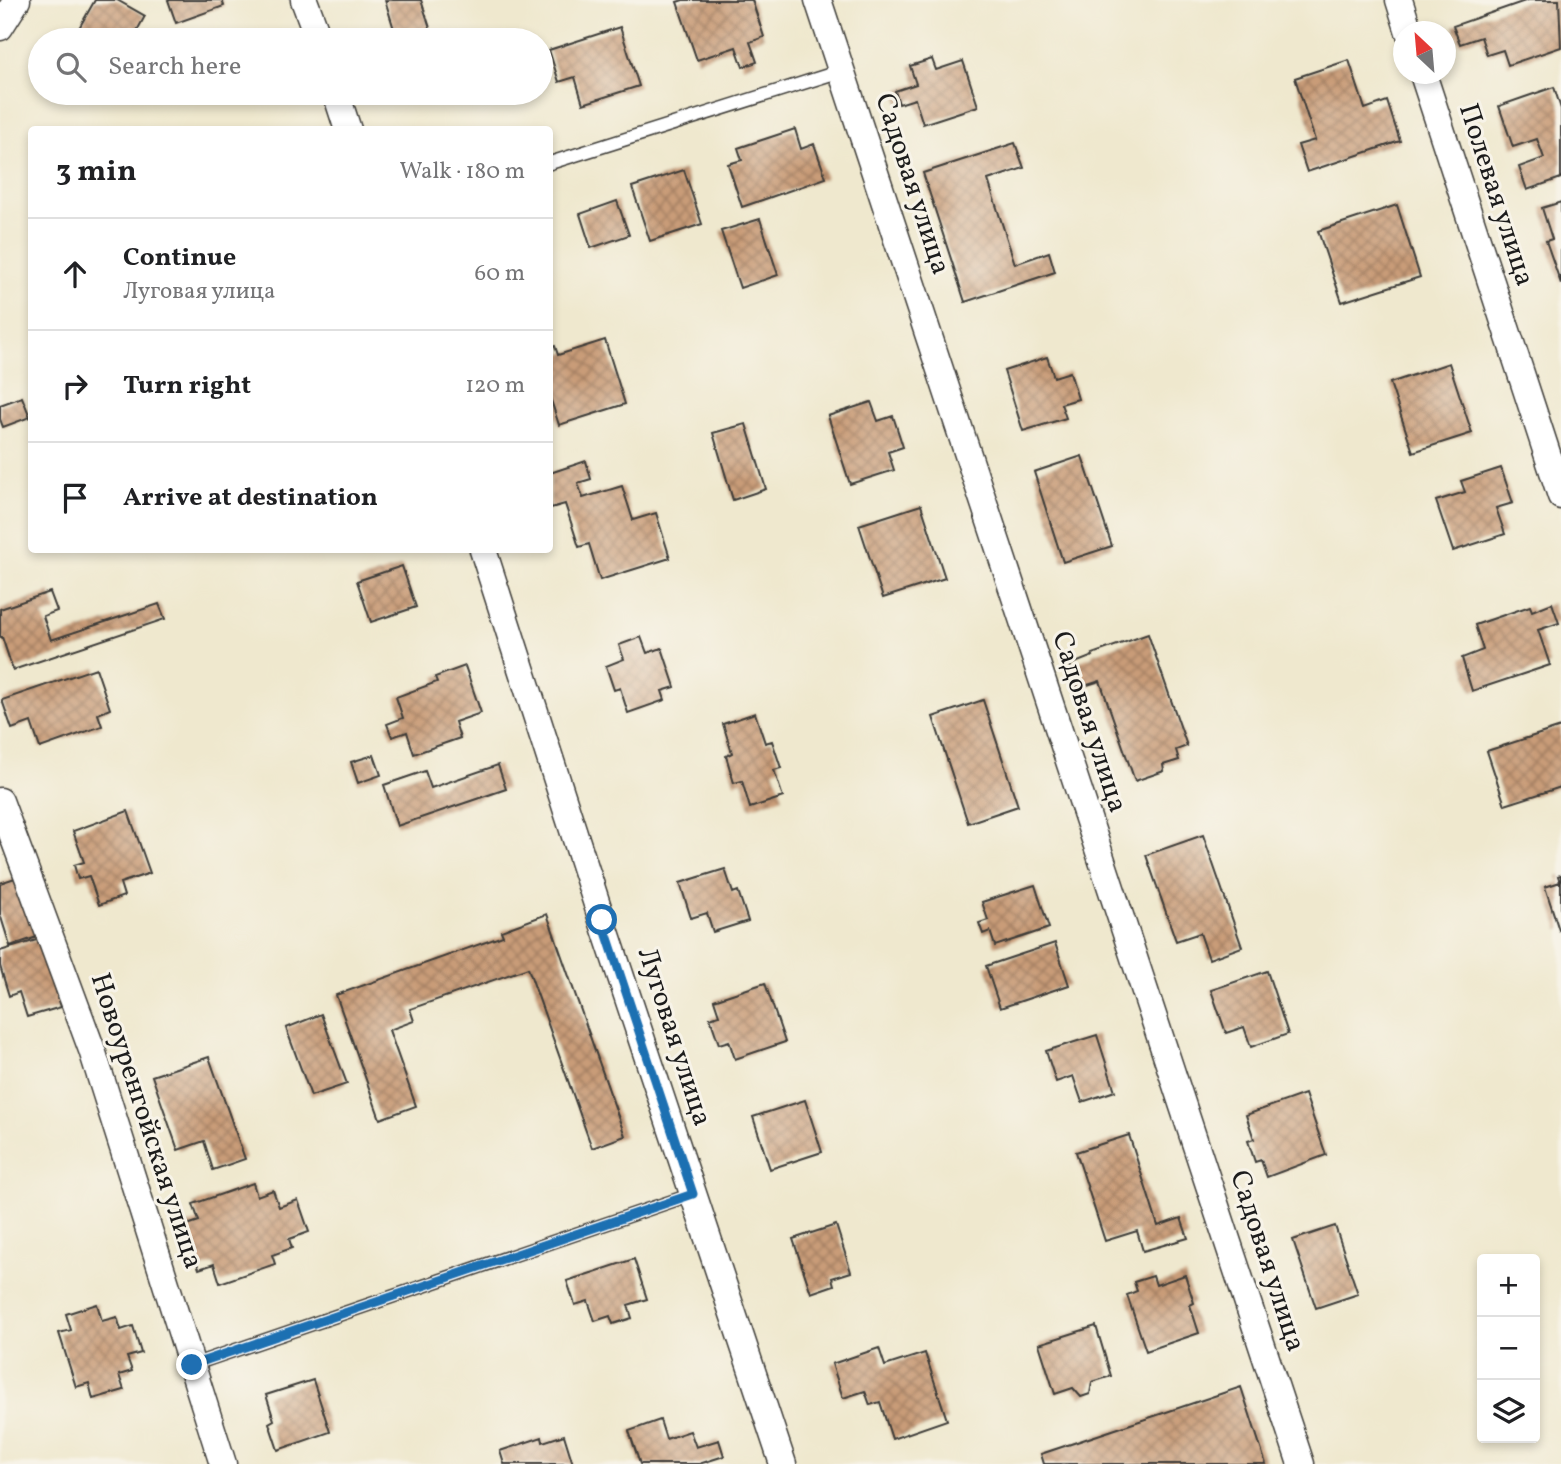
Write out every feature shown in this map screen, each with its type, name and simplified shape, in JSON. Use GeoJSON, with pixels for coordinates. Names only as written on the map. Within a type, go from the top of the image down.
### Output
{"type":"FeatureCollection","features":[{"type":"Feature","properties":{"kind":"street"},"geometry":{"type":"LineString","coordinates":[[0,27],[17,0]]}},
{"type":"Feature","properties":{"kind":"street"},"geometry":{"type":"LineString","coordinates":[[304,0],[314,28]]}},
{"type":"Feature","properties":{"kind":"street","name":"Садовая улица"},"geometry":{"type":"LineString","coordinates":[[818,0],[1301,1464]]}},
{"type":"Feature","properties":{"kind":"street"},"geometry":{"type":"LineString","coordinates":[[1399,0],[1406,21]]}},
{"type":"Feature","properties":{"kind":"street","name":"Полевая улица"},"geometry":{"type":"LineString","coordinates":[[1426,84],[1561,496]]}},
{"type":"Feature","properties":{"kind":"street"},"geometry":{"type":"LineString","coordinates":[[340,105],[347,126]]}},
{"type":"Feature","properties":{"kind":"street","name":"Луговая улица"},"geometry":{"type":"LineString","coordinates":[[484,553],[597,907],[783,1464]]}},
{"type":"Feature","properties":{"kind":"street","name":"Новоуренгойская улица"},"geometry":{"type":"LineString","coordinates":[[0,801],[92,1051],[223,1464]]}},
{"type":"Feature","properties":{"kind":"lane"},"geometry":{"type":"LineString","coordinates":[[553,162],[841,71]]}},
{"type":"Feature","properties":{"kind":"lane"},"geometry":{"type":"LineString","coordinates":[[192,1365],[693,1194]]}},
{"type":"Feature","properties":{"kind":"building"},"geometry":{"type":"Polygon","coordinates":[[[95,0],[117,0],[145,16],[138,28],[79,28],[95,0]]]}},
{"type":"Feature","properties":{"kind":"building"},"geometry":{"type":"Polygon","coordinates":[[[168,0],[222,0],[224,6],[176,23],[168,0]]]}},
{"type":"Feature","properties":{"kind":"building"},"geometry":{"type":"Polygon","coordinates":[[[385,0],[421,0],[430,28],[394,28],[385,0]]]}},
{"type":"Feature","properties":{"kind":"building"},"geometry":{"type":"Polygon","coordinates":[[[752,0],[764,37],[750,42],[757,62],[743,67],[736,47],[697,60],[677,2],[752,0]]]}},
{"type":"Feature","properties":{"kind":"building"},"geometry":{"type":"Polygon","coordinates":[[[1528,0],[1559,0],[1561,47],[1508,65],[1503,50],[1487,55],[1481,37],[1460,44],[1456,25],[1528,0]]]}},
{"type":"Feature","properties":{"kind":"building"},"geometry":{"type":"Polygon","coordinates":[[[620,27],[639,86],[583,104],[575,77],[559,82],[553,63],[553,49],[620,27]]]}},
{"type":"Feature","properties":{"kind":"building"},"geometry":{"type":"Polygon","coordinates":[[[932,59],[936,70],[963,61],[978,106],[923,124],[915,99],[899,104],[895,91],[916,84],[910,66],[932,59]]]}},
{"type":"Feature","properties":{"kind":"building"},"geometry":{"type":"Polygon","coordinates":[[[1349,60],[1365,109],[1387,101],[1400,141],[1307,172],[1298,145],[1315,140],[1295,78],[1349,60]]]}},
{"type":"Feature","properties":{"kind":"building"},"geometry":{"type":"Polygon","coordinates":[[[1554,87],[1561,109],[1561,178],[1527,190],[1519,167],[1544,158],[1537,139],[1513,147],[1499,106],[1554,87]]]}},
{"type":"Feature","properties":{"kind":"building"},"geometry":{"type":"Polygon","coordinates":[[[795,129],[801,149],[814,144],[826,178],[742,207],[728,164],[742,160],[738,148],[795,129]]]}},
{"type":"Feature","properties":{"kind":"building"},"geometry":{"type":"Polygon","coordinates":[[[1015,143],[1024,168],[988,180],[1015,264],[1049,252],[1055,272],[965,302],[923,173],[1015,143]]]}},
{"type":"Feature","properties":{"kind":"building"},"geometry":{"type":"Polygon","coordinates":[[[684,170],[702,224],[650,241],[632,187],[684,170]]]}},
{"type":"Feature","properties":{"kind":"building"},"geometry":{"type":"Polygon","coordinates":[[[617,201],[629,235],[591,248],[580,214],[617,201]]]}},
{"type":"Feature","properties":{"kind":"building"},"geometry":{"type":"Polygon","coordinates":[[[1561,202],[1561,284],[1546,241],[1552,239],[1542,208],[1561,202]]]}},
{"type":"Feature","properties":{"kind":"building"},"geometry":{"type":"Polygon","coordinates":[[[1397,205],[1420,277],[1342,302],[1318,231],[1397,205]]]}},
{"type":"Feature","properties":{"kind":"building"},"geometry":{"type":"Polygon","coordinates":[[[760,219],[778,275],[740,288],[721,231],[760,219]]]}},
{"type":"Feature","properties":{"kind":"building"},"geometry":{"type":"Polygon","coordinates":[[[605,340],[625,404],[559,425],[553,406],[553,347],[555,346],[558,355],[605,340]]]}},
{"type":"Feature","properties":{"kind":"building"},"geometry":{"type":"Polygon","coordinates":[[[1047,357],[1054,377],[1070,372],[1078,399],[1061,404],[1066,418],[1023,431],[1004,371],[1047,357]]]}},
{"type":"Feature","properties":{"kind":"building"},"geometry":{"type":"Polygon","coordinates":[[[1449,363],[1472,433],[1413,452],[1390,383],[1449,363]]]}},
{"type":"Feature","properties":{"kind":"building"},"geometry":{"type":"Polygon","coordinates":[[[22,397],[28,418],[3,427],[0,405],[22,397]]]}},
{"type":"Feature","properties":{"kind":"building"},"geometry":{"type":"Polygon","coordinates":[[[871,402],[878,421],[893,416],[903,447],[888,452],[894,470],[850,484],[828,416],[871,402]]]}},
{"type":"Feature","properties":{"kind":"building"},"geometry":{"type":"Polygon","coordinates":[[[746,424],[766,489],[733,500],[713,433],[746,424]]]}},
{"type":"Feature","properties":{"kind":"building"},"geometry":{"type":"Polygon","coordinates":[[[1082,456],[1112,546],[1063,562],[1034,472],[1082,456]]]}},
{"type":"Feature","properties":{"kind":"building"},"geometry":{"type":"Polygon","coordinates":[[[586,461],[591,479],[578,483],[583,498],[622,486],[633,520],[656,513],[670,558],[600,580],[589,544],[579,547],[565,504],[553,507],[553,472],[586,461]]]}},
{"type":"Feature","properties":{"kind":"building"},"geometry":{"type":"Polygon","coordinates":[[[1501,468],[1513,503],[1496,508],[1505,534],[1453,551],[1436,501],[1465,492],[1461,481],[1501,468]]]}},
{"type":"Feature","properties":{"kind":"building"},"geometry":{"type":"Polygon","coordinates":[[[921,505],[945,578],[883,598],[859,525],[921,505]]]}},
{"type":"Feature","properties":{"kind":"building"},"geometry":{"type":"Polygon","coordinates":[[[402,566],[416,607],[371,622],[357,581],[402,566]]]}},
{"type":"Feature","properties":{"kind":"building"},"geometry":{"type":"Polygon","coordinates":[[[50,592],[57,611],[43,616],[51,640],[159,604],[165,619],[13,670],[0,637],[0,609],[50,592]]]}},
{"type":"Feature","properties":{"kind":"building"},"geometry":{"type":"Polygon","coordinates":[[[1552,603],[1559,623],[1538,630],[1550,665],[1472,691],[1462,658],[1483,650],[1475,625],[1530,606],[1532,611],[1552,603]]]}},
{"type":"Feature","properties":{"kind":"building"},"geometry":{"type":"Polygon","coordinates":[[[1148,634],[1187,746],[1176,750],[1179,760],[1163,765],[1164,771],[1135,781],[1100,681],[1078,688],[1070,665],[1148,634]]]}},
{"type":"Feature","properties":{"kind":"building"},"geometry":{"type":"Polygon","coordinates":[[[641,637],[647,653],[662,648],[675,687],[662,691],[665,700],[628,713],[620,688],[614,690],[606,666],[624,659],[619,645],[641,637]]]}},
{"type":"Feature","properties":{"kind":"building"},"geometry":{"type":"Polygon","coordinates":[[[465,666],[481,713],[455,722],[460,738],[414,754],[407,732],[392,737],[387,724],[403,718],[396,697],[437,682],[435,677],[465,666]]]}},
{"type":"Feature","properties":{"kind":"building"},"geometry":{"type":"Polygon","coordinates":[[[96,668],[110,709],[98,714],[102,726],[40,748],[31,722],[12,729],[2,700],[96,668]]]}},
{"type":"Feature","properties":{"kind":"building"},"geometry":{"type":"Polygon","coordinates":[[[983,700],[1018,806],[968,823],[933,717],[983,700]]]}},
{"type":"Feature","properties":{"kind":"building"},"geometry":{"type":"Polygon","coordinates":[[[755,713],[765,743],[772,741],[781,768],[774,770],[783,797],[750,808],[742,781],[734,783],[726,756],[732,753],[723,724],[755,713]]]}},
{"type":"Feature","properties":{"kind":"building"},"geometry":{"type":"Polygon","coordinates":[[[1561,727],[1561,787],[1505,805],[1487,751],[1561,727]]]}},
{"type":"Feature","properties":{"kind":"building"},"geometry":{"type":"Polygon","coordinates":[[[374,755],[381,775],[358,783],[351,762],[374,755]]]}},
{"type":"Feature","properties":{"kind":"building"},"geometry":{"type":"Polygon","coordinates":[[[498,765],[506,789],[397,826],[384,785],[425,771],[431,788],[498,765]]]}},
{"type":"Feature","properties":{"kind":"building"},"geometry":{"type":"Polygon","coordinates":[[[128,811],[150,873],[120,883],[124,896],[99,905],[89,876],[78,879],[74,865],[84,862],[73,831],[128,811]]]}},
{"type":"Feature","properties":{"kind":"building"},"geometry":{"type":"Polygon","coordinates":[[[1203,835],[1242,947],[1209,959],[1200,933],[1176,941],[1146,855],[1203,835]]]}},
{"type":"Feature","properties":{"kind":"building"},"geometry":{"type":"Polygon","coordinates":[[[725,869],[733,893],[738,891],[748,921],[713,932],[707,913],[691,918],[680,883],[725,869]]]}},
{"type":"Feature","properties":{"kind":"building"},"geometry":{"type":"Polygon","coordinates":[[[1561,875],[1559,930],[1545,887],[1560,882],[1558,876],[1561,875]]]}},
{"type":"Feature","properties":{"kind":"building"},"geometry":{"type":"Polygon","coordinates":[[[18,877],[37,937],[10,946],[0,914],[0,883],[18,877]]]}},
{"type":"Feature","properties":{"kind":"building"},"geometry":{"type":"Polygon","coordinates":[[[1035,885],[1049,928],[995,946],[990,931],[983,934],[979,923],[988,920],[982,902],[1035,885]]]}},
{"type":"Feature","properties":{"kind":"building"},"geometry":{"type":"Polygon","coordinates":[[[547,914],[625,1136],[592,1148],[528,968],[410,1009],[414,1021],[389,1030],[416,1106],[380,1119],[336,995],[503,936],[501,931],[547,914]]]}},
{"type":"Feature","properties":{"kind":"building"},"geometry":{"type":"Polygon","coordinates":[[[40,939],[61,1007],[27,1017],[19,992],[9,996],[0,966],[0,951],[40,939]]]}},
{"type":"Feature","properties":{"kind":"building"},"geometry":{"type":"Polygon","coordinates":[[[1055,943],[1069,985],[1000,1008],[986,966],[1055,943]]]}},
{"type":"Feature","properties":{"kind":"building"},"geometry":{"type":"Polygon","coordinates":[[[1267,971],[1288,1034],[1251,1047],[1244,1027],[1226,1033],[1211,990],[1267,971]]]}},
{"type":"Feature","properties":{"kind":"building"},"geometry":{"type":"Polygon","coordinates":[[[765,983],[785,1042],[735,1059],[729,1041],[719,1044],[710,1018],[719,1015],[714,1000],[765,983]]]}},
{"type":"Feature","properties":{"kind":"building"},"geometry":{"type":"Polygon","coordinates":[[[321,1014],[347,1084],[311,1096],[286,1028],[321,1014]]]}},
{"type":"Feature","properties":{"kind":"building"},"geometry":{"type":"Polygon","coordinates":[[[1097,1035],[1115,1091],[1082,1102],[1073,1076],[1056,1082],[1046,1051],[1097,1035]]]}},
{"type":"Feature","properties":{"kind":"building"},"geometry":{"type":"Polygon","coordinates":[[[209,1057],[245,1159],[213,1170],[204,1141],[178,1150],[152,1076],[209,1057]]]}},
{"type":"Feature","properties":{"kind":"building"},"geometry":{"type":"Polygon","coordinates":[[[1305,1094],[1326,1155],[1267,1177],[1261,1160],[1255,1162],[1248,1141],[1254,1139],[1246,1115],[1305,1094]]]}},
{"type":"Feature","properties":{"kind":"building"},"geometry":{"type":"Polygon","coordinates":[[[805,1100],[822,1152],[770,1169],[753,1117],[805,1100]]]}},
{"type":"Feature","properties":{"kind":"building"},"geometry":{"type":"Polygon","coordinates":[[[1129,1135],[1158,1226],[1181,1218],[1188,1238],[1143,1251],[1137,1231],[1105,1241],[1076,1152],[1129,1135]]]}},
{"type":"Feature","properties":{"kind":"building"},"geometry":{"type":"Polygon","coordinates":[[[253,1183],[257,1196],[273,1190],[279,1207],[298,1200],[309,1232],[289,1239],[292,1248],[272,1255],[275,1264],[220,1283],[214,1264],[199,1269],[184,1226],[199,1221],[193,1204],[253,1183]]]}},
{"type":"Feature","properties":{"kind":"building"},"geometry":{"type":"Polygon","coordinates":[[[836,1225],[851,1272],[832,1278],[834,1285],[811,1293],[793,1239],[836,1225]]]}},
{"type":"Feature","properties":{"kind":"building"},"geometry":{"type":"Polygon","coordinates":[[[1335,1226],[1358,1294],[1316,1308],[1293,1240],[1335,1226]]]}},
{"type":"Feature","properties":{"kind":"building"},"geometry":{"type":"Polygon","coordinates":[[[634,1259],[647,1299],[628,1305],[632,1318],[613,1324],[610,1316],[595,1321],[588,1301],[575,1305],[567,1281],[634,1259]]]}},
{"type":"Feature","properties":{"kind":"building"},"geometry":{"type":"Polygon","coordinates":[[[1185,1275],[1194,1303],[1190,1305],[1199,1333],[1146,1351],[1127,1295],[1137,1291],[1134,1282],[1153,1276],[1156,1285],[1185,1275]]]}},
{"type":"Feature","properties":{"kind":"building"},"geometry":{"type":"Polygon","coordinates":[[[97,1304],[102,1321],[117,1317],[121,1330],[133,1326],[141,1353],[127,1357],[132,1371],[119,1375],[124,1390],[93,1399],[89,1383],[76,1387],[59,1333],[71,1330],[66,1314],[97,1304]]]}},
{"type":"Feature","properties":{"kind":"building"},"geometry":{"type":"Polygon","coordinates":[[[1096,1326],[1111,1376],[1092,1382],[1090,1394],[1081,1397],[1073,1388],[1055,1394],[1039,1344],[1096,1326]]]}},
{"type":"Feature","properties":{"kind":"building"},"geometry":{"type":"Polygon","coordinates":[[[879,1348],[885,1366],[925,1353],[947,1420],[892,1439],[880,1402],[870,1405],[865,1391],[843,1398],[832,1364],[879,1348]]]}},
{"type":"Feature","properties":{"kind":"building"},"geometry":{"type":"Polygon","coordinates":[[[313,1380],[330,1432],[278,1450],[269,1423],[274,1420],[266,1395],[313,1380]]]}},
{"type":"Feature","properties":{"kind":"building"},"geometry":{"type":"Polygon","coordinates":[[[1241,1387],[1266,1464],[1044,1464],[1041,1454],[1241,1387]]]}},
{"type":"Feature","properties":{"kind":"building"},"geometry":{"type":"Polygon","coordinates":[[[660,1420],[666,1439],[690,1431],[696,1447],[719,1440],[724,1456],[699,1464],[640,1464],[629,1431],[660,1420]]]}},
{"type":"Feature","properties":{"kind":"building"},"geometry":{"type":"Polygon","coordinates":[[[564,1435],[573,1464],[504,1464],[500,1451],[542,1437],[543,1442],[564,1435]]]}},
{"type":"Feature","properties":{"kind":"route"},"geometry":{"type":"LineString","coordinates":[[192,1365],[693,1194],[602,920]]}}]}
